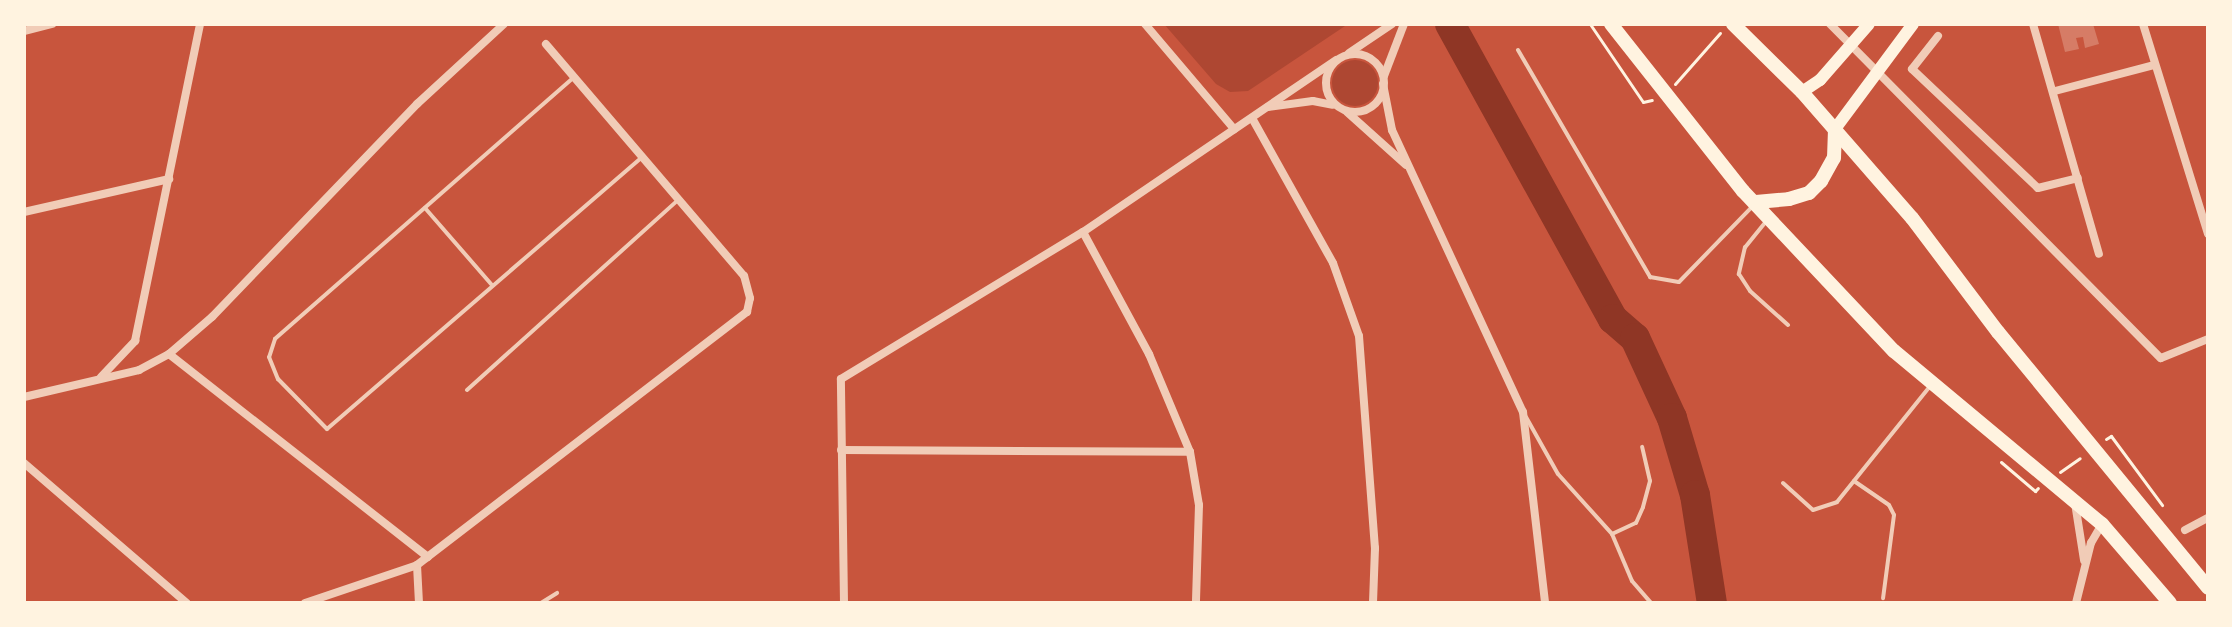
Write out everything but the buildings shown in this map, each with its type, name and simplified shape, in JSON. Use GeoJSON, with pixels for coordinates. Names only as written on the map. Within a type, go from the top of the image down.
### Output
{"type":"FeatureCollection","features":[{"type":"Feature","properties":{"kind":"highway"},"geometry":{"type":"LineString","coordinates":[[1611,24],[1769,218],[1894,351],[2102,524],[2170,603]]}},
{"type":"Feature","properties":{"kind":"highway"},"geometry":{"type":"LineString","coordinates":[[1728,27],[1802,92],[1835,129],[2208,588]]}},
{"type":"Feature","properties":{"kind":"highway"},"geometry":{"type":"LineString","coordinates":[[1756,202],[1799,196],[1821,181],[1834,158],[1835,129]]}},
{"type":"Feature","properties":{"kind":"main road"},"geometry":{"type":"LineString","coordinates":[[1802,92],[1820,80],[1869,24]]}},
{"type":"Feature","properties":{"kind":"main road"},"geometry":{"type":"LineString","coordinates":[[1835,129],[1876,69],[1913,24]]}},
{"type":"Feature","properties":{"kind":"street"},"geometry":{"type":"LineString","coordinates":[[24,31],[52,24]]}},
{"type":"Feature","properties":{"kind":"street"},"geometry":{"type":"LineString","coordinates":[[97,380],[135,341],[200,24]]}},
{"type":"Feature","properties":{"kind":"street"},"geometry":{"type":"LineString","coordinates":[[24,397],[139,370],[169,354],[212,317],[417,104],[504,24]]}},
{"type":"Feature","properties":{"kind":"street"},"geometry":{"type":"LineString","coordinates":[[1145,24],[1234,129]]}},
{"type":"Feature","properties":{"kind":"street"},"geometry":{"type":"LineString","coordinates":[[844,603],[841,379],[1083,232],[1392,24]]}},
{"type":"Feature","properties":{"kind":"street"},"geometry":{"type":"LineString","coordinates":[[1263,108],[1313,101],[1341,108],[1372,106],[1404,24]]}},
{"type":"Feature","properties":{"kind":"street"},"geometry":{"type":"LineString","coordinates":[[1830,24],[2161,358],[2208,339]]}},
{"type":"Feature","properties":{"kind":"street"},"geometry":{"type":"LineString","coordinates":[[2033,24],[2055,91],[2099,254]]}},
{"type":"Feature","properties":{"kind":"street"},"geometry":{"type":"LineString","coordinates":[[2143,24],[2208,234]]}},
{"type":"Feature","properties":{"kind":"street"},"geometry":{"type":"LineString","coordinates":[[1938,36],[1912,69],[2038,188],[2078,178]]}},
{"type":"Feature","properties":{"kind":"street"},"geometry":{"type":"LineString","coordinates":[[305,603],[417,565],[747,312],[744,276],[546,44]]}},
{"type":"Feature","properties":{"kind":"street"},"geometry":{"type":"LineString","coordinates":[[1347,55],[1372,59],[1383,83],[1392,130],[1523,412],[1545,603]]}},
{"type":"Feature","properties":{"kind":"street"},"geometry":{"type":"LineString","coordinates":[[1336,60],[1326,83],[1341,108],[1409,168]]}},
{"type":"Feature","properties":{"kind":"street"},"geometry":{"type":"LineString","coordinates":[[2055,91],[2154,65]]}},
{"type":"Feature","properties":{"kind":"street"},"geometry":{"type":"LineString","coordinates":[[1252,118],[1333,263],[1359,336],[1374,533],[1373,603]]}},
{"type":"Feature","properties":{"kind":"street"},"geometry":{"type":"LineString","coordinates":[[24,212],[169,179]]}},
{"type":"Feature","properties":{"kind":"street"},"geometry":{"type":"LineString","coordinates":[[1083,232],[1149,354],[1190,452],[1199,517],[1196,603]]}},
{"type":"Feature","properties":{"kind":"street"},"geometry":{"type":"LineString","coordinates":[[169,354],[428,557]]}},
{"type":"Feature","properties":{"kind":"street"},"geometry":{"type":"LineString","coordinates":[[841,450],[1190,452]]}},
{"type":"Feature","properties":{"kind":"street"},"geometry":{"type":"LineString","coordinates":[[24,463],[187,603]]}},
{"type":"Feature","properties":{"kind":"street"},"geometry":{"type":"LineString","coordinates":[[2074,500],[2084,565]]}},
{"type":"Feature","properties":{"kind":"street"},"geometry":{"type":"LineString","coordinates":[[2185,530],[2208,518]]}},
{"type":"Feature","properties":{"kind":"street"},"geometry":{"type":"LineString","coordinates":[[2076,603],[2084,565],[2102,524]]}},
{"type":"Feature","properties":{"kind":"street"},"geometry":{"type":"LineString","coordinates":[[417,565],[419,603]]}},
{"type":"Feature","properties":{"kind":"lane"},"geometry":{"type":"LineString","coordinates":[[1518,50],[1650,277],[1679,282],[1756,202]]}},
{"type":"Feature","properties":{"kind":"lane"},"geometry":{"type":"LineString","coordinates":[[574,77],[275,339],[269,357],[278,379],[327,429],[491,284],[642,157]]}},
{"type":"Feature","properties":{"kind":"lane"},"geometry":{"type":"LineString","coordinates":[[467,390],[679,199]]}},
{"type":"Feature","properties":{"kind":"lane"},"geometry":{"type":"LineString","coordinates":[[425,208],[491,284]]}},
{"type":"Feature","properties":{"kind":"lane"},"geometry":{"type":"LineString","coordinates":[[1769,218],[1745,247],[1739,274],[1750,291],[1788,325]]}},
{"type":"Feature","properties":{"kind":"lane"},"geometry":{"type":"LineString","coordinates":[[1783,483],[1813,510],[1837,502],[1932,383]]}},
{"type":"Feature","properties":{"kind":"lane"},"geometry":{"type":"LineString","coordinates":[[1523,412],[1558,474],[1612,534],[1632,581],[1651,603]]}},
{"type":"Feature","properties":{"kind":"lane"},"geometry":{"type":"LineString","coordinates":[[1612,534],[1636,523],[1643,507],[1650,481],[1642,447]]}},
{"type":"Feature","properties":{"kind":"lane"},"geometry":{"type":"LineString","coordinates":[[1854,481],[1889,505],[1894,515],[1883,598]]}},
{"type":"Feature","properties":{"kind":"lane"},"geometry":{"type":"LineString","coordinates":[[541,603],[557,593]]}},
{"type":"Feature","properties":{"kind":"path"},"geometry":{"type":"LineString","coordinates":[[1590,24],[1643,102]]}},
{"type":"Feature","properties":{"kind":"path"},"geometry":{"type":"LineString","coordinates":[[1675,84],[1728,27]]}},
{"type":"Feature","properties":{"kind":"shaded area"},"geometry":{"type":"Polygon","coordinates":[[[1164,24],[1348,24],[1248,91],[1230,92],[1216,84],[1164,24]]]}},
{"type":"Feature","properties":{"kind":"shaded area"},"geometry":{"type":"Polygon","coordinates":[[[1355,60],[1372,66],[1378,83],[1372,100],[1355,106],[1338,100],[1332,83],[1338,66],[1355,60]]]}},
{"type":"Feature","properties":{"kind":"waterway"},"geometry":{"type":"LineString","coordinates":[[1450,24],[1613,319],[1635,338],[1672,418],[1695,495],[1712,603]]}}]}
